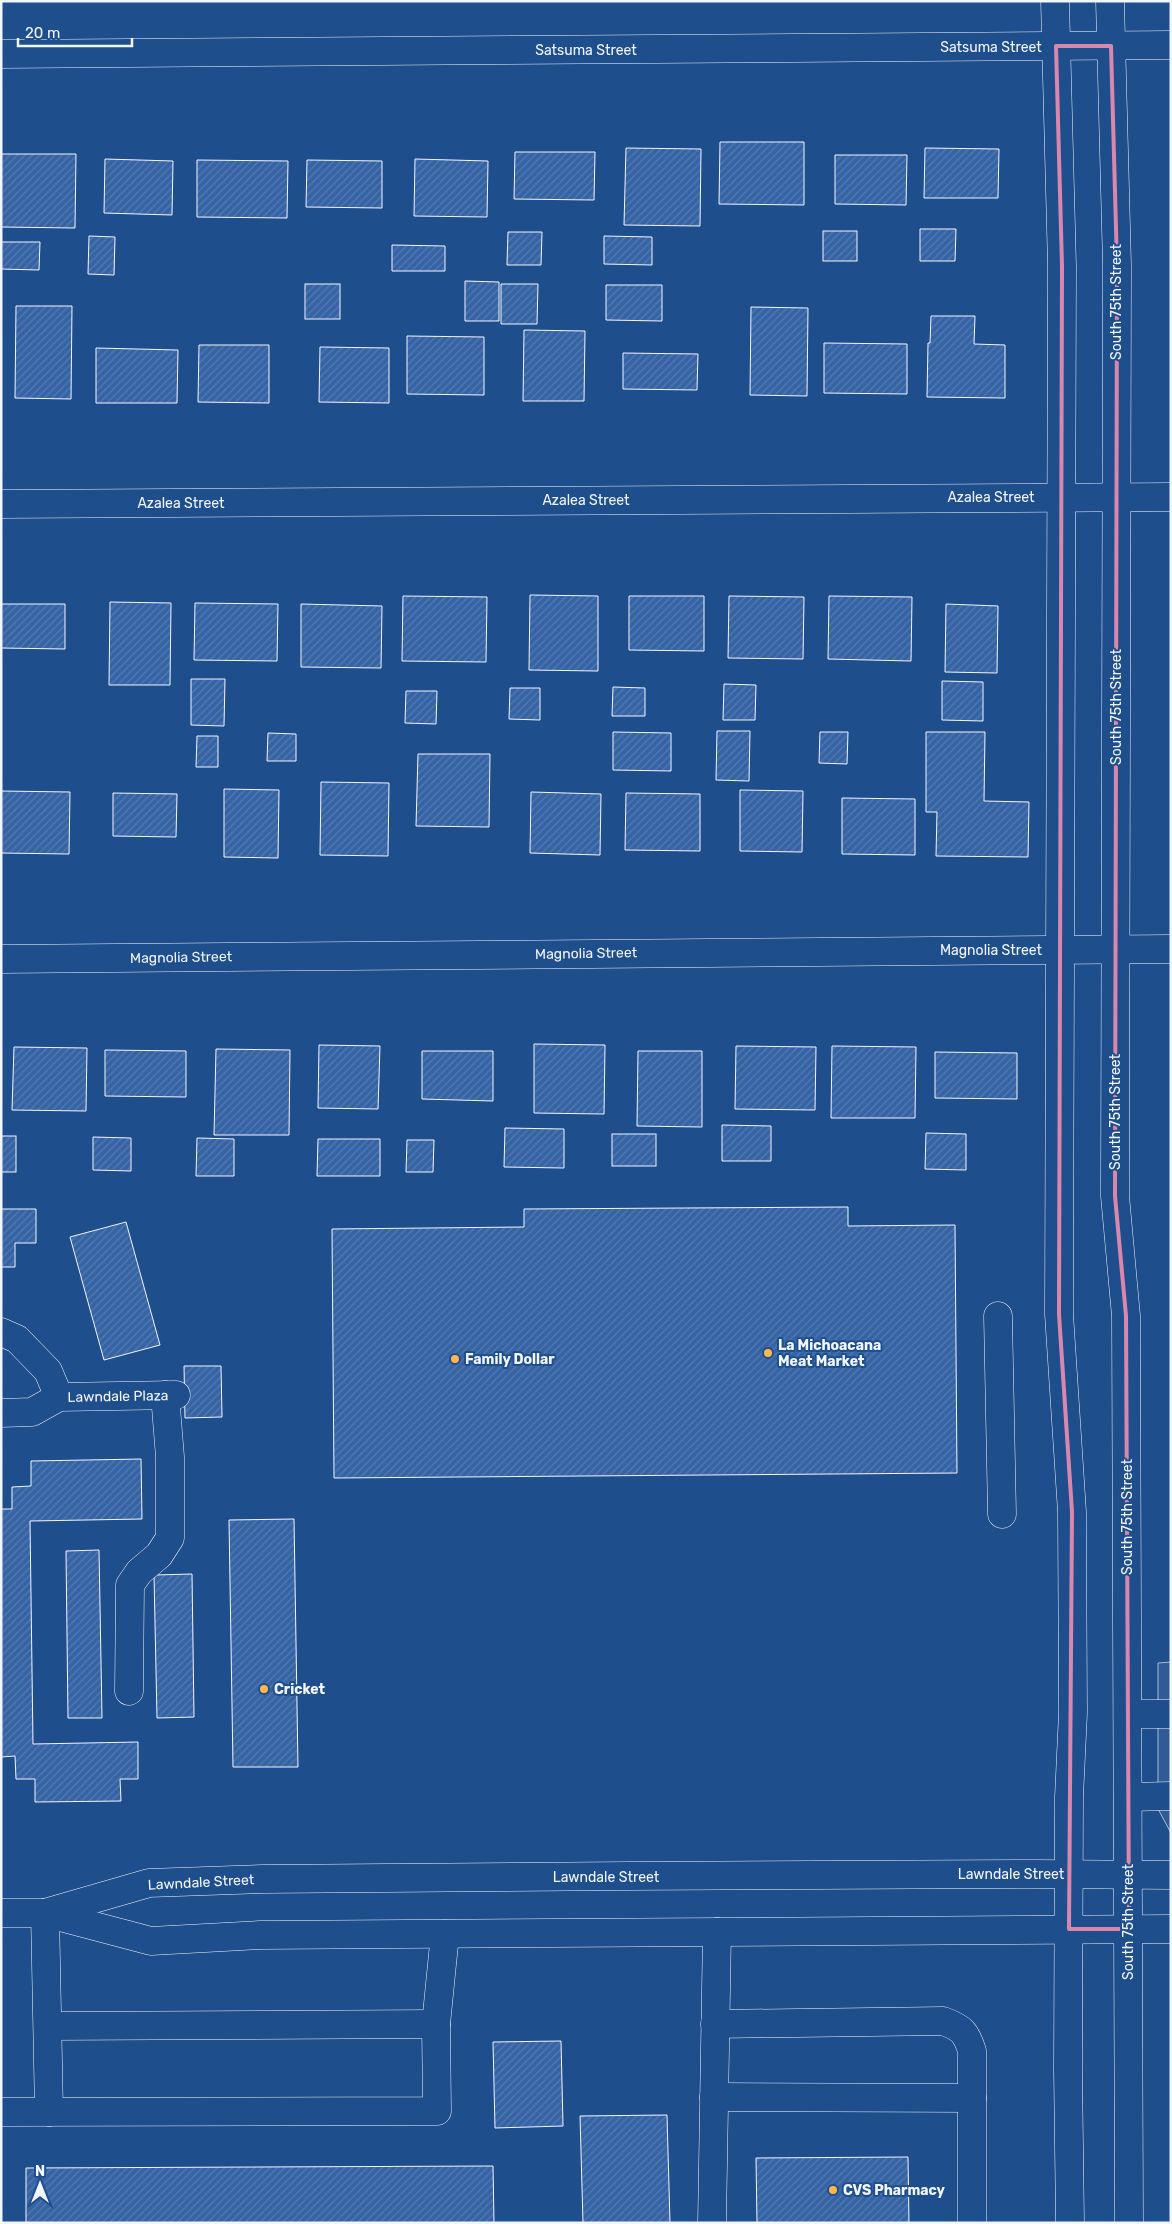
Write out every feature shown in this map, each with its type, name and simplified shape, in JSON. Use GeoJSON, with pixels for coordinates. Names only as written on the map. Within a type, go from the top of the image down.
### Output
{"type":"FeatureCollection","features":[{"type":"Feature","properties":{"kind":"main road"},"geometry":{"type":"LineString","coordinates":[[1055,1],[1062,266],[1059,1314],[1072,1512],[1073,1713],[1069,1797],[1070,2223]]}},
{"type":"Feature","properties":{"kind":"main road","name":"South 75th Street"},"geometry":{"type":"LineString","coordinates":[[1110,1],[1116,265],[1116,1196],[1126,1316],[1129,1714],[1128,2223]]}},
{"type":"Feature","properties":{"kind":"main road","name":"Satsuma Street"},"geometry":{"type":"LineString","coordinates":[[1,54],[1171,45]]}},
{"type":"Feature","properties":{"kind":"main road","name":"Azalea Street"},"geometry":{"type":"LineString","coordinates":[[1,504],[1171,497]]}},
{"type":"Feature","properties":{"kind":"main road","name":"Magnolia Street"},"geometry":{"type":"LineString","coordinates":[[1,959],[1171,949]]}},
{"type":"Feature","properties":{"kind":"main road"},"geometry":{"type":"LineString","coordinates":[[998,1316],[1002,1514]]}},
{"type":"Feature","properties":{"kind":"main road","name":"Lawndale Plaza"},"geometry":{"type":"LineString","coordinates":[[1,1332],[17,1339],[48,1370],[59,1397]]}},
{"type":"Feature","properties":{"kind":"main road","name":"Lawndale Plaza"},"geometry":{"type":"LineString","coordinates":[[1,1413],[32,1412],[59,1397],[171,1395],[170,1538],[159,1555],[139,1572],[130,1585],[129,1691]]}},
{"type":"Feature","properties":{"kind":"main road"},"geometry":{"type":"LineString","coordinates":[[1129,1714],[1171,1714]]}},
{"type":"Feature","properties":{"kind":"main road"},"geometry":{"type":"LineString","coordinates":[[1129,1797],[1171,1796]]}},
{"type":"Feature","properties":{"kind":"main road","name":"Lawndale Street"},"geometry":{"type":"LineString","coordinates":[[46,1913],[149,1882],[263,1879],[1171,1875]]}},
{"type":"Feature","properties":{"kind":"main road","name":"Lawndale Street"},"geometry":{"type":"LineString","coordinates":[[1,1913],[46,1913],[151,1941],[261,1935],[1171,1929]]}},
{"type":"Feature","properties":{"kind":"main road"},"geometry":{"type":"LineString","coordinates":[[46,1913],[49,2112]]}},
{"type":"Feature","properties":{"kind":"main road"},"geometry":{"type":"LineString","coordinates":[[712,2223],[717,1932]]}},
{"type":"Feature","properties":{"kind":"main road"},"geometry":{"type":"LineString","coordinates":[[1,2112],[437,2111],[436,2024],[444,1934]]}},
{"type":"Feature","properties":{"kind":"main road"},"geometry":{"type":"LineString","coordinates":[[715,2024],[943,2021],[956,2026],[967,2035],[972,2051],[972,2223]]}},
{"type":"Feature","properties":{"kind":"main road"},"geometry":{"type":"LineString","coordinates":[[49,2026],[436,2024]]}},
{"type":"Feature","properties":{"kind":"main road"},"geometry":{"type":"LineString","coordinates":[[714,2097],[972,2098]]}},
{"type":"Feature","properties":{"kind":"highlighted area"},"geometry":{"type":"Polygon","coordinates":[[[1056,46],[1111,46],[1117,265],[1115,1196],[1126,1316],[1129,1929],[1069,1929],[1072,1512],[1059,1314],[1062,266],[1056,46]]]}},
{"type":"Feature","properties":{"kind":"shaded area"},"geometry":{"type":"Polygon","coordinates":[[[1171,1662],[1171,1833],[1158,1809],[1158,1663],[1171,1662]]]}},
{"type":"Feature","properties":{"kind":"building"},"geometry":{"type":"Polygon","coordinates":[[[720,142],[804,142],[804,205],[719,204],[720,142]]]}},
{"type":"Feature","properties":{"kind":"building"},"geometry":{"type":"Polygon","coordinates":[[[626,148],[701,149],[700,226],[624,225],[626,148]]]}},
{"type":"Feature","properties":{"kind":"building"},"geometry":{"type":"Polygon","coordinates":[[[925,148],[999,149],[998,198],[924,198],[925,148]]]}},
{"type":"Feature","properties":{"kind":"building"},"geometry":{"type":"Polygon","coordinates":[[[515,152],[595,152],[594,200],[514,199],[515,152]]]}},
{"type":"Feature","properties":{"kind":"building"},"geometry":{"type":"Polygon","coordinates":[[[1,154],[76,154],[75,228],[1,227],[1,154]]]}},
{"type":"Feature","properties":{"kind":"building"},"geometry":{"type":"Polygon","coordinates":[[[835,155],[907,155],[906,205],[835,204],[835,155]]]}},
{"type":"Feature","properties":{"kind":"building"},"geometry":{"type":"Polygon","coordinates":[[[105,159],[173,161],[172,215],[104,213],[105,159]]]}},
{"type":"Feature","properties":{"kind":"building"},"geometry":{"type":"Polygon","coordinates":[[[415,159],[488,161],[487,217],[414,216],[415,159]]]}},
{"type":"Feature","properties":{"kind":"building"},"geometry":{"type":"Polygon","coordinates":[[[197,160],[288,161],[287,218],[197,217],[197,160]]]}},
{"type":"Feature","properties":{"kind":"building"},"geometry":{"type":"Polygon","coordinates":[[[307,160],[382,161],[382,208],[306,207],[307,160]]]}},
{"type":"Feature","properties":{"kind":"building"},"geometry":{"type":"Polygon","coordinates":[[[920,229],[956,229],[955,261],[920,261],[920,229]]]}},
{"type":"Feature","properties":{"kind":"building"},"geometry":{"type":"Polygon","coordinates":[[[823,231],[857,231],[857,261],[823,261],[823,231]]]}},
{"type":"Feature","properties":{"kind":"building"},"geometry":{"type":"Polygon","coordinates":[[[508,232],[542,232],[541,265],[507,265],[508,232]]]}},
{"type":"Feature","properties":{"kind":"building"},"geometry":{"type":"Polygon","coordinates":[[[89,236],[115,237],[114,275],[88,274],[89,236]]]}},
{"type":"Feature","properties":{"kind":"building"},"geometry":{"type":"Polygon","coordinates":[[[604,236],[652,237],[652,265],[604,264],[604,236]]]}},
{"type":"Feature","properties":{"kind":"building"},"geometry":{"type":"Polygon","coordinates":[[[1,242],[40,242],[39,270],[1,269],[1,242]]]}},
{"type":"Feature","properties":{"kind":"building"},"geometry":{"type":"Polygon","coordinates":[[[392,245],[445,246],[445,271],[392,271],[392,245]]]}},
{"type":"Feature","properties":{"kind":"building"},"geometry":{"type":"Polygon","coordinates":[[[465,281],[499,282],[499,321],[465,321],[465,281]]]}},
{"type":"Feature","properties":{"kind":"building"},"geometry":{"type":"Polygon","coordinates":[[[305,284],[340,284],[340,319],[305,319],[305,284]]]}},
{"type":"Feature","properties":{"kind":"building"},"geometry":{"type":"Polygon","coordinates":[[[501,284],[538,284],[537,324],[501,324],[501,284]]]}},
{"type":"Feature","properties":{"kind":"building"},"geometry":{"type":"Polygon","coordinates":[[[606,285],[662,285],[662,321],[606,320],[606,285]]]}},
{"type":"Feature","properties":{"kind":"building"},"geometry":{"type":"Polygon","coordinates":[[[16,306],[72,306],[71,399],[15,398],[16,306]]]}},
{"type":"Feature","properties":{"kind":"building"},"geometry":{"type":"Polygon","coordinates":[[[751,307],[808,308],[807,396],[750,395],[751,307]]]}},
{"type":"Feature","properties":{"kind":"building"},"geometry":{"type":"Polygon","coordinates":[[[931,316],[975,316],[974,344],[1005,345],[1005,398],[927,397],[928,343],[930,343],[931,316]]]}},
{"type":"Feature","properties":{"kind":"building"},"geometry":{"type":"Polygon","coordinates":[[[524,330],[585,331],[584,401],[523,401],[524,330]]]}},
{"type":"Feature","properties":{"kind":"building"},"geometry":{"type":"Polygon","coordinates":[[[407,336],[484,337],[484,395],[407,394],[407,336]]]}},
{"type":"Feature","properties":{"kind":"building"},"geometry":{"type":"Polygon","coordinates":[[[824,343],[907,344],[907,394],[824,393],[824,343]]]}},
{"type":"Feature","properties":{"kind":"building"},"geometry":{"type":"Polygon","coordinates":[[[199,345],[269,345],[269,403],[198,402],[199,345]]]}},
{"type":"Feature","properties":{"kind":"building"},"geometry":{"type":"Polygon","coordinates":[[[320,347],[389,348],[389,403],[319,402],[320,347]]]}},
{"type":"Feature","properties":{"kind":"building"},"geometry":{"type":"Polygon","coordinates":[[[96,348],[178,350],[177,403],[96,403],[96,348]]]}},
{"type":"Feature","properties":{"kind":"building"},"geometry":{"type":"Polygon","coordinates":[[[623,353],[698,354],[697,390],[623,389],[623,353]]]}},
{"type":"Feature","properties":{"kind":"building"},"geometry":{"type":"Polygon","coordinates":[[[530,595],[598,596],[598,671],[529,670],[530,595]]]}},
{"type":"Feature","properties":{"kind":"building"},"geometry":{"type":"Polygon","coordinates":[[[403,596],[487,597],[486,662],[402,661],[403,596]]]}},
{"type":"Feature","properties":{"kind":"building"},"geometry":{"type":"Polygon","coordinates":[[[629,596],[704,596],[704,651],[629,650],[629,596]]]}},
{"type":"Feature","properties":{"kind":"building"},"geometry":{"type":"Polygon","coordinates":[[[729,596],[804,597],[803,659],[728,658],[729,596]]]}},
{"type":"Feature","properties":{"kind":"building"},"geometry":{"type":"Polygon","coordinates":[[[829,596],[912,597],[911,661],[828,659],[829,596]]]}},
{"type":"Feature","properties":{"kind":"building"},"geometry":{"type":"Polygon","coordinates":[[[110,602],[171,603],[170,685],[109,685],[110,602]]]}},
{"type":"Feature","properties":{"kind":"building"},"geometry":{"type":"Polygon","coordinates":[[[195,603],[278,604],[277,661],[194,660],[195,603]]]}},
{"type":"Feature","properties":{"kind":"building"},"geometry":{"type":"Polygon","coordinates":[[[1,604],[65,604],[65,649],[1,648],[1,604]]]}},
{"type":"Feature","properties":{"kind":"building"},"geometry":{"type":"Polygon","coordinates":[[[301,604],[382,606],[381,668],[301,667],[301,604]]]}},
{"type":"Feature","properties":{"kind":"building"},"geometry":{"type":"Polygon","coordinates":[[[946,604],[998,606],[997,673],[945,672],[946,604]]]}},
{"type":"Feature","properties":{"kind":"building"},"geometry":{"type":"Polygon","coordinates":[[[191,679],[225,679],[224,726],[191,725],[191,679]]]}},
{"type":"Feature","properties":{"kind":"building"},"geometry":{"type":"Polygon","coordinates":[[[942,681],[983,682],[983,721],[942,720],[942,681]]]}},
{"type":"Feature","properties":{"kind":"building"},"geometry":{"type":"Polygon","coordinates":[[[724,684],[756,685],[755,720],[723,720],[724,684]]]}},
{"type":"Feature","properties":{"kind":"building"},"geometry":{"type":"Polygon","coordinates":[[[613,687],[645,688],[645,716],[612,716],[613,687]]]}},
{"type":"Feature","properties":{"kind":"building"},"geometry":{"type":"Polygon","coordinates":[[[510,688],[540,688],[540,720],[509,719],[510,688]]]}},
{"type":"Feature","properties":{"kind":"building"},"geometry":{"type":"Polygon","coordinates":[[[406,691],[437,691],[436,724],[405,723],[406,691]]]}},
{"type":"Feature","properties":{"kind":"building"},"geometry":{"type":"Polygon","coordinates":[[[717,731],[750,731],[749,781],[716,780],[717,731]]]}},
{"type":"Feature","properties":{"kind":"building"},"geometry":{"type":"Polygon","coordinates":[[[613,732],[671,733],[671,771],[613,770],[613,732]]]}},
{"type":"Feature","properties":{"kind":"building"},"geometry":{"type":"Polygon","coordinates":[[[820,732],[848,732],[847,764],[819,763],[820,732]]]}},
{"type":"Feature","properties":{"kind":"building"},"geometry":{"type":"Polygon","coordinates":[[[926,732],[985,732],[984,801],[1029,802],[1028,857],[936,856],[937,812],[926,812],[926,732]]]}},
{"type":"Feature","properties":{"kind":"building"},"geometry":{"type":"Polygon","coordinates":[[[268,733],[296,734],[296,761],[267,761],[268,733]]]}},
{"type":"Feature","properties":{"kind":"building"},"geometry":{"type":"Polygon","coordinates":[[[197,736],[218,736],[218,767],[196,767],[197,736]]]}},
{"type":"Feature","properties":{"kind":"building"},"geometry":{"type":"Polygon","coordinates":[[[418,754],[490,754],[489,827],[416,826],[418,754]]]}},
{"type":"Feature","properties":{"kind":"building"},"geometry":{"type":"Polygon","coordinates":[[[321,782],[389,783],[388,856],[320,855],[321,782]]]}},
{"type":"Feature","properties":{"kind":"building"},"geometry":{"type":"Polygon","coordinates":[[[224,789],[279,790],[278,858],[224,857],[224,789]]]}},
{"type":"Feature","properties":{"kind":"building"},"geometry":{"type":"Polygon","coordinates":[[[740,790],[803,791],[802,852],[740,851],[740,790]]]}},
{"type":"Feature","properties":{"kind":"building"},"geometry":{"type":"Polygon","coordinates":[[[1,791],[70,792],[69,854],[1,853],[1,791]]]}},
{"type":"Feature","properties":{"kind":"building"},"geometry":{"type":"Polygon","coordinates":[[[531,792],[601,794],[600,855],[530,853],[531,792]]]}},
{"type":"Feature","properties":{"kind":"building"},"geometry":{"type":"Polygon","coordinates":[[[113,793],[177,794],[176,837],[113,836],[113,793]]]}},
{"type":"Feature","properties":{"kind":"building"},"geometry":{"type":"Polygon","coordinates":[[[626,793],[700,794],[700,851],[625,850],[626,793]]]}},
{"type":"Feature","properties":{"kind":"building"},"geometry":{"type":"Polygon","coordinates":[[[842,798],[915,799],[915,855],[842,854],[842,798]]]}},
{"type":"Feature","properties":{"kind":"building"},"geometry":{"type":"Polygon","coordinates":[[[534,1044],[605,1045],[604,1114],[534,1113],[534,1044]]]}},
{"type":"Feature","properties":{"kind":"building"},"geometry":{"type":"Polygon","coordinates":[[[319,1045],[380,1046],[378,1109],[318,1108],[319,1045]]]}},
{"type":"Feature","properties":{"kind":"building"},"geometry":{"type":"Polygon","coordinates":[[[736,1046],[816,1047],[815,1110],[735,1109],[736,1046]]]}},
{"type":"Feature","properties":{"kind":"building"},"geometry":{"type":"Polygon","coordinates":[[[832,1046],[916,1047],[915,1118],[831,1118],[832,1046]]]}},
{"type":"Feature","properties":{"kind":"building"},"geometry":{"type":"Polygon","coordinates":[[[14,1047],[87,1048],[86,1111],[12,1110],[14,1047]]]}},
{"type":"Feature","properties":{"kind":"building"},"geometry":{"type":"Polygon","coordinates":[[[216,1049],[290,1050],[289,1135],[214,1135],[216,1049]]]}},
{"type":"Feature","properties":{"kind":"building"},"geometry":{"type":"Polygon","coordinates":[[[105,1050],[186,1051],[186,1097],[105,1096],[105,1050]]]}},
{"type":"Feature","properties":{"kind":"building"},"geometry":{"type":"Polygon","coordinates":[[[422,1051],[493,1051],[493,1101],[422,1099],[422,1051]]]}},
{"type":"Feature","properties":{"kind":"building"},"geometry":{"type":"Polygon","coordinates":[[[638,1051],[702,1051],[702,1127],[637,1126],[638,1051]]]}},
{"type":"Feature","properties":{"kind":"building"},"geometry":{"type":"Polygon","coordinates":[[[935,1052],[1017,1053],[1017,1099],[935,1098],[935,1052]]]}},
{"type":"Feature","properties":{"kind":"building"},"geometry":{"type":"Polygon","coordinates":[[[722,1125],[771,1126],[771,1161],[722,1161],[722,1125]]]}},
{"type":"Feature","properties":{"kind":"building"},"geometry":{"type":"Polygon","coordinates":[[[505,1128],[564,1129],[564,1168],[504,1167],[505,1128]]]}},
{"type":"Feature","properties":{"kind":"building"},"geometry":{"type":"Polygon","coordinates":[[[926,1133],[966,1134],[966,1170],[925,1169],[926,1133]]]}},
{"type":"Feature","properties":{"kind":"building"},"geometry":{"type":"Polygon","coordinates":[[[612,1134],[656,1134],[656,1166],[612,1166],[612,1134]]]}},
{"type":"Feature","properties":{"kind":"building"},"geometry":{"type":"Polygon","coordinates":[[[1,1136],[16,1136],[16,1172],[1,1172],[1,1136]]]}},
{"type":"Feature","properties":{"kind":"building"},"geometry":{"type":"Polygon","coordinates":[[[93,1137],[131,1138],[131,1171],[93,1170],[93,1137]]]}},
{"type":"Feature","properties":{"kind":"building"},"geometry":{"type":"Polygon","coordinates":[[[197,1138],[234,1139],[234,1176],[196,1176],[197,1138]]]}},
{"type":"Feature","properties":{"kind":"building"},"geometry":{"type":"Polygon","coordinates":[[[318,1139],[380,1139],[380,1176],[317,1176],[318,1139]]]}},
{"type":"Feature","properties":{"kind":"building"},"geometry":{"type":"Polygon","coordinates":[[[407,1140],[434,1140],[433,1172],[406,1172],[407,1140]]]}},
{"type":"Feature","properties":{"kind":"building"},"geometry":{"type":"Polygon","coordinates":[[[848,1207],[848,1226],[955,1225],[957,1473],[334,1478],[332,1229],[524,1227],[524,1209],[848,1207]]]}},
{"type":"Feature","properties":{"kind":"building"},"geometry":{"type":"Polygon","coordinates":[[[1,1209],[36,1209],[36,1243],[15,1243],[15,1267],[1,1267],[1,1209]]]}},
{"type":"Feature","properties":{"kind":"building"},"geometry":{"type":"Polygon","coordinates":[[[126,1222],[160,1345],[104,1360],[70,1237],[126,1222]]]}},
{"type":"Feature","properties":{"kind":"building"},"geometry":{"type":"Polygon","coordinates":[[[184,1366],[221,1366],[222,1417],[185,1418],[184,1366]]]}},
{"type":"Feature","properties":{"kind":"building"},"geometry":{"type":"Polygon","coordinates":[[[141,1459],[142,1519],[30,1521],[33,1744],[138,1742],[138,1779],[120,1779],[121,1801],[35,1802],[35,1779],[16,1779],[15,1756],[1,1757],[1,1509],[12,1509],[12,1487],[31,1486],[31,1461],[141,1459]]]}},
{"type":"Feature","properties":{"kind":"building"},"geometry":{"type":"Polygon","coordinates":[[[294,1519],[298,1767],[233,1767],[229,1520],[294,1519]]]}},
{"type":"Feature","properties":{"kind":"building"},"geometry":{"type":"Polygon","coordinates":[[[99,1550],[102,1718],[68,1718],[66,1551],[99,1550]]]}},
{"type":"Feature","properties":{"kind":"building"},"geometry":{"type":"Polygon","coordinates":[[[192,1574],[194,1717],[157,1718],[154,1575],[192,1574]]]}},
{"type":"Feature","properties":{"kind":"building"},"geometry":{"type":"Polygon","coordinates":[[[561,2041],[563,2126],[495,2128],[493,2042],[561,2041]]]}},
{"type":"Feature","properties":{"kind":"building"},"geometry":{"type":"Polygon","coordinates":[[[667,2115],[670,2223],[583,2223],[580,2116],[667,2115]]]}},
{"type":"Feature","properties":{"kind":"building","name":"CVS Pharmacy"},"geometry":{"type":"Polygon","coordinates":[[[908,2157],[909,2223],[757,2223],[756,2158],[908,2157]]]}},
{"type":"Feature","properties":{"kind":"building"},"geometry":{"type":"Polygon","coordinates":[[[493,2166],[494,2223],[26,2223],[26,2168],[493,2166]]]}},
{"type":"Feature","properties":{"kind":"place","name":"La Michoacana Meat Market"},"geometry":{"type":"Point","coordinates":[768,1353]}},
{"type":"Feature","properties":{"kind":"place","name":"Family Dollar"},"geometry":{"type":"Point","coordinates":[455,1359]}},
{"type":"Feature","properties":{"kind":"place","name":"Cricket"},"geometry":{"type":"Point","coordinates":[264,1689]}},
{"type":"Feature","properties":{"kind":"place","name":"CVS Pharmacy"},"geometry":{"type":"Point","coordinates":[833,2190]}}]}
